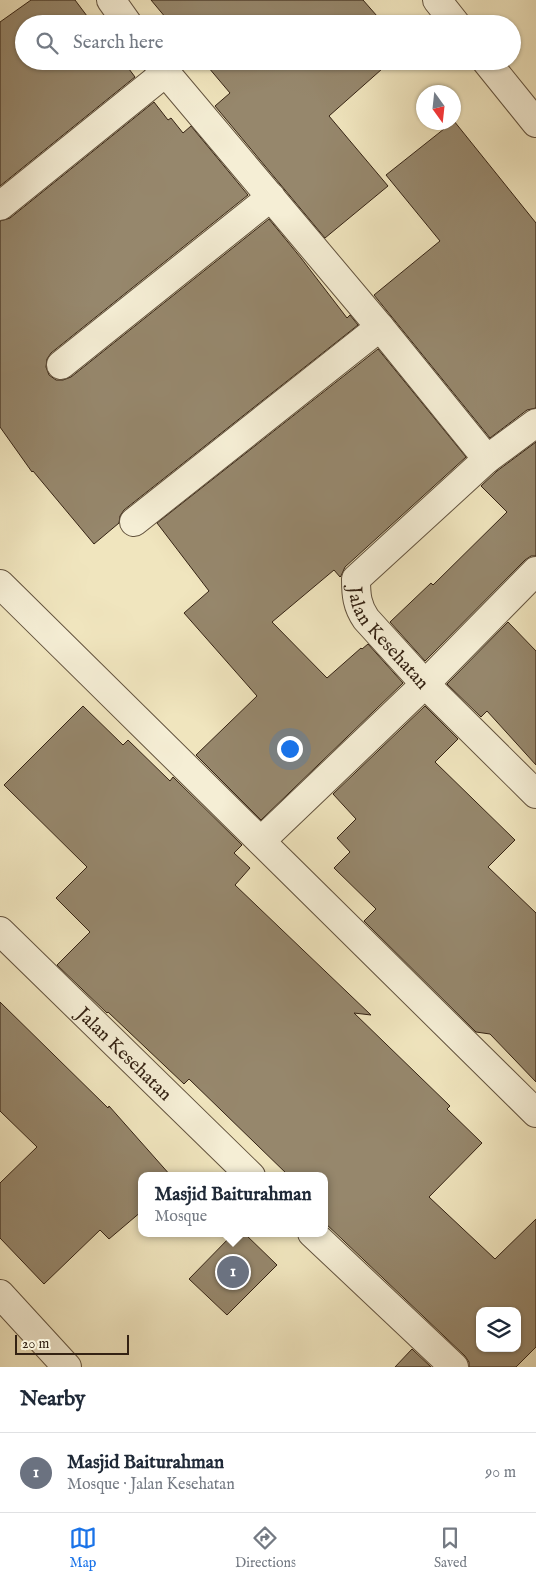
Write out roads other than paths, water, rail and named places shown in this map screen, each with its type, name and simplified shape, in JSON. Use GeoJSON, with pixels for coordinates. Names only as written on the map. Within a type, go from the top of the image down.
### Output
{"type":"FeatureCollection","features":[{"type":"Feature","properties":{"kind":"street"},"geometry":{"type":"LineString","coordinates":[[111,0],[122,15]]}},
{"type":"Feature","properties":{"kind":"street"},"geometry":{"type":"LineString","coordinates":[[437,0],[449,15]]}},
{"type":"Feature","properties":{"kind":"street"},"geometry":{"type":"LineString","coordinates":[[0,206],[157,70]]}},
{"type":"Feature","properties":{"kind":"street"},"geometry":{"type":"LineString","coordinates":[[163,70],[380,327],[487,459],[536,423]]}},
{"type":"Feature","properties":{"kind":"street"},"geometry":{"type":"LineString","coordinates":[[493,70],[536,123]]}},
{"type":"Feature","properties":{"kind":"street"},"geometry":{"type":"LineString","coordinates":[[61,365],[270,197]]}},
{"type":"Feature","properties":{"kind":"street"},"geometry":{"type":"LineString","coordinates":[[134,522],[380,327]]}},
{"type":"Feature","properties":{"kind":"street","name":"Jalan Kesehatan"},"geometry":{"type":"LineString","coordinates":[[487,459],[356,579],[356,593],[359,609],[366,619],[424,684],[536,794]]}},
{"type":"Feature","properties":{"kind":"street"},"geometry":{"type":"LineString","coordinates":[[261,841],[424,684],[536,571]]}},
{"type":"Feature","properties":{"kind":"street"},"geometry":{"type":"LineString","coordinates":[[0,584],[536,1114]]}},
{"type":"Feature","properties":{"kind":"street","name":"Jalan Kesehatan"},"geometry":{"type":"LineString","coordinates":[[0,931],[247,1172]]}},
{"type":"Feature","properties":{"kind":"street"},"geometry":{"type":"LineString","coordinates":[[316,1237],[454,1367]]}},
{"type":"Feature","properties":{"kind":"street"},"geometry":{"type":"LineString","coordinates":[[0,1294],[67,1367]]}},
{"type":"Feature","properties":{"kind":"place","name":"Masjid Baiturahman"},"geometry":{"type":"Point","coordinates":[233,1272]}}]}
